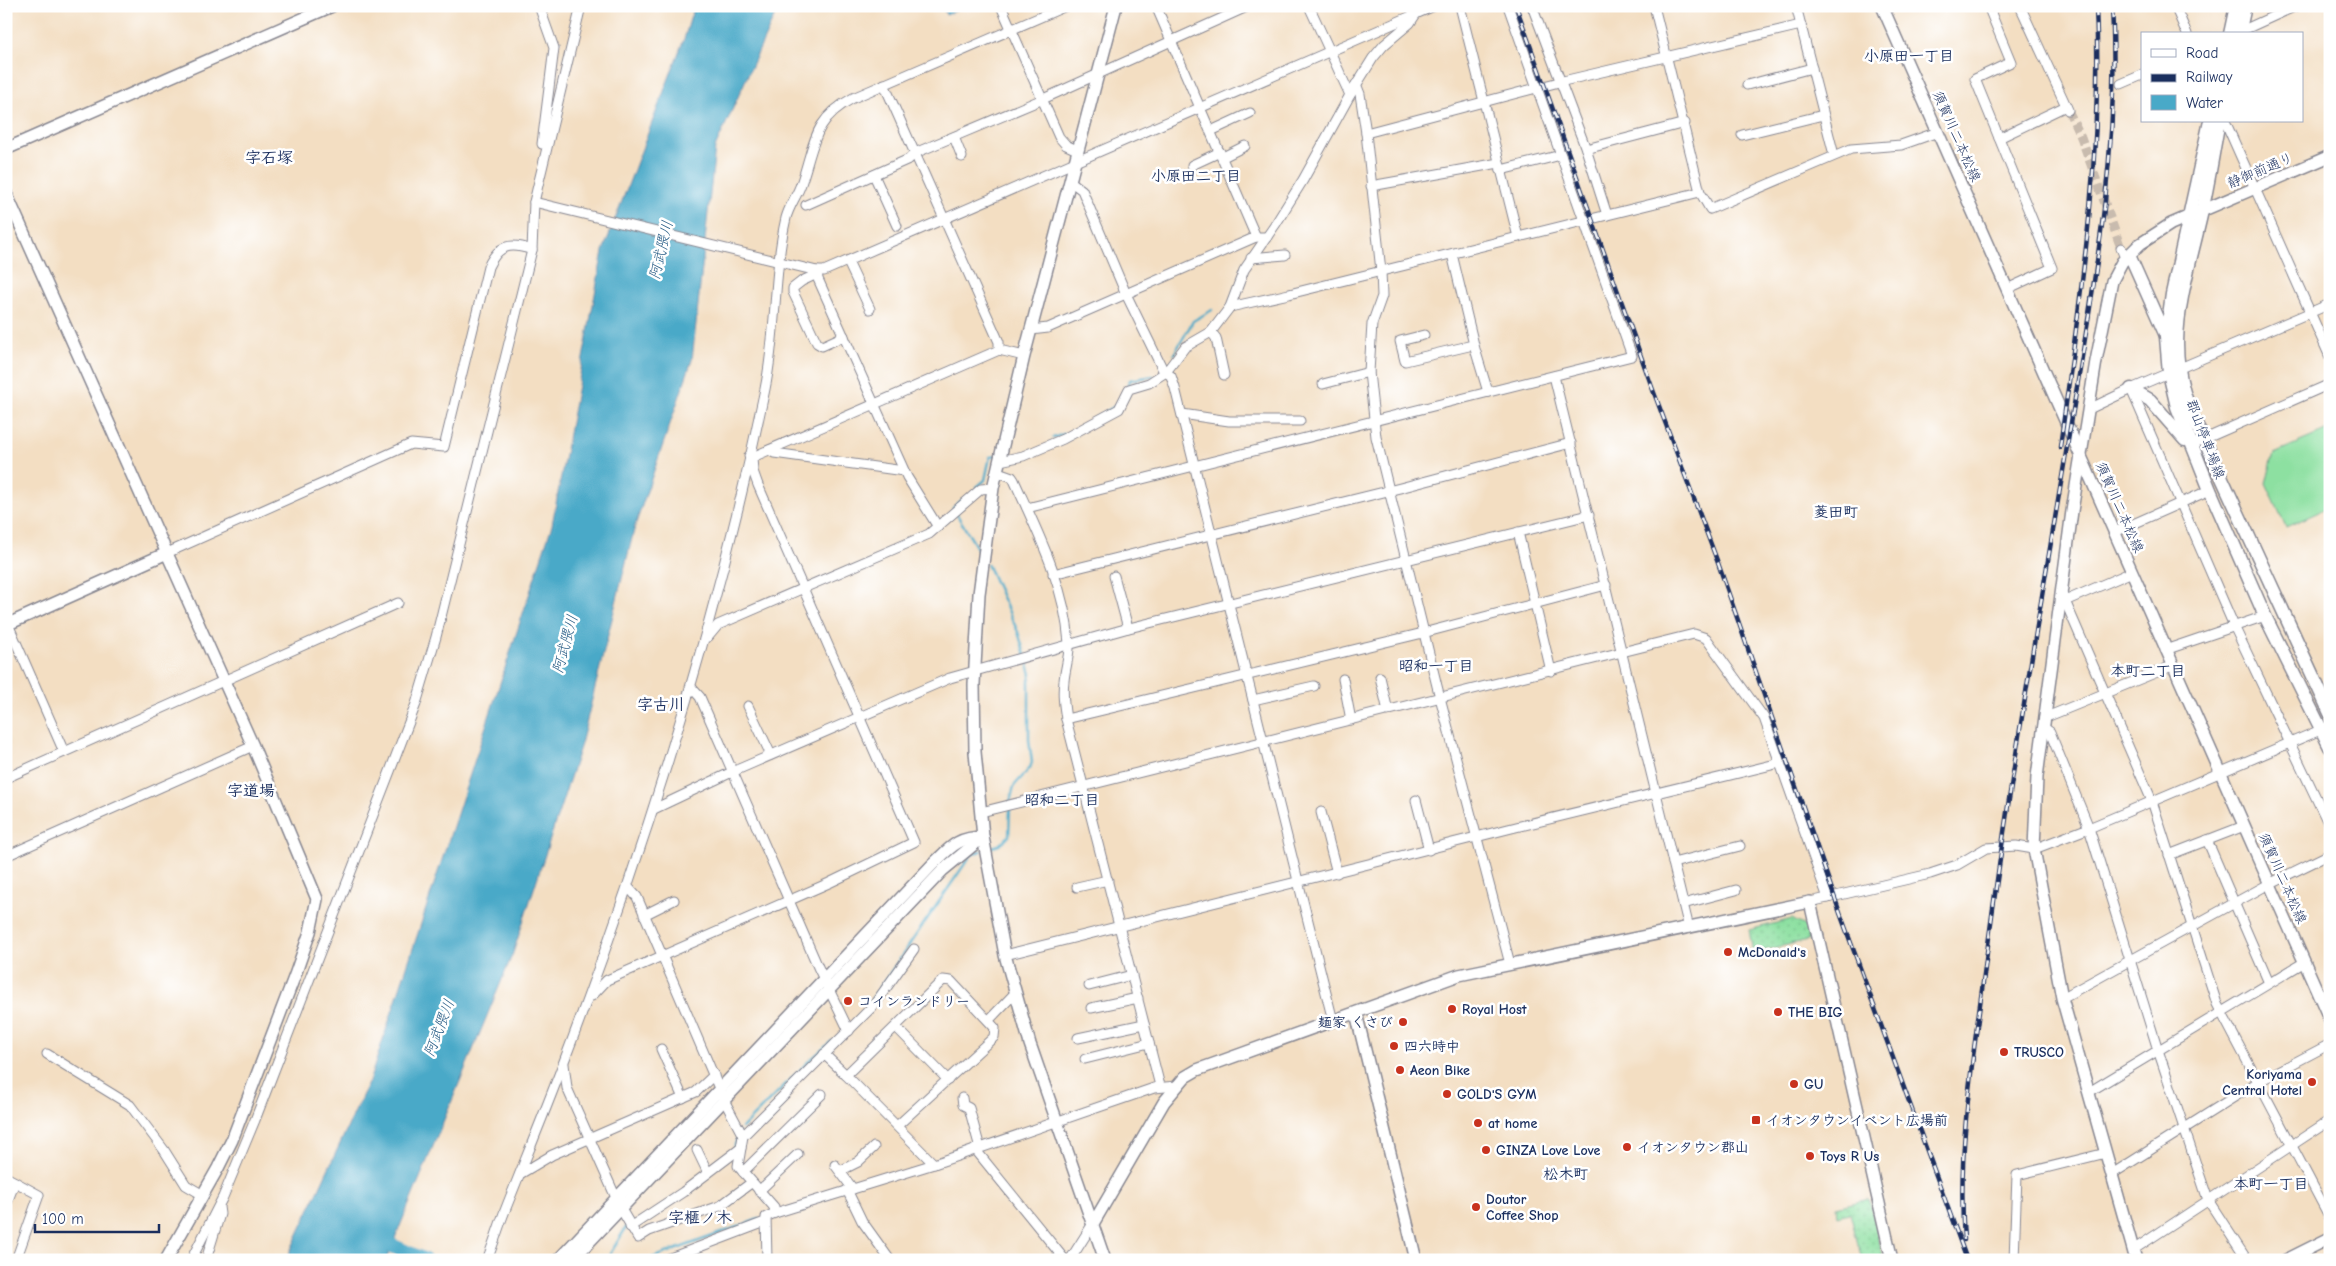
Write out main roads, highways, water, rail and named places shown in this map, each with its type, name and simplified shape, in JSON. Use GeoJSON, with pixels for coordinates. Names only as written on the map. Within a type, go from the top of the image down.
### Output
{"type":"FeatureCollection","features":[{"type":"Feature","properties":{"kind":"main road"},"geometry":{"type":"LineString","coordinates":[[2236,6],[2236,32]]}},
{"type":"Feature","properties":{"kind":"main road"},"geometry":{"type":"LineString","coordinates":[[2236,32],[2245,6]]}},
{"type":"Feature","properties":{"kind":"main road","name":"郡山停車場線"},"geometry":{"type":"LineString","coordinates":[[2210,122],[2172,294],[2166,337],[2174,371],[2187,404],[2330,713]]}},
{"type":"Feature","properties":{"kind":"main road","name":"郡山停車場線"},"geometry":{"type":"LineString","coordinates":[[2219,122],[2202,211],[2178,310],[2174,371],[2177,407],[2190,445],[2265,616],[2326,728],[2330,747]]}},
{"type":"Feature","properties":{"kind":"main road"},"geometry":{"type":"LineString","coordinates":[[2131,389],[2150,400],[2190,445]]}},
{"type":"Feature","properties":{"kind":"water","name":"阿武隈川"},"geometry":{"type":"Polygon","coordinates":[[[694,6],[779,6],[715,148],[692,360],[635,526],[581,744],[513,953],[386,1260],[286,1260],[370,1079],[552,525],[603,251],[685,36],[694,6]]]}},
{"type":"Feature","properties":{"kind":"water"},"geometry":{"type":"Polygon","coordinates":[[[943,6],[966,6],[946,15],[943,6]]]}},
{"type":"Feature","properties":{"kind":"waterway"},"geometry":{"type":"LineString","coordinates":[[1174,354],[1193,321],[1212,310]]}},
{"type":"Feature","properties":{"kind":"waterway"},"geometry":{"type":"LineString","coordinates":[[1128,386],[1130,380],[1153,376]]}},
{"type":"Feature","properties":{"kind":"waterway"},"geometry":{"type":"LineString","coordinates":[[1098,416],[1119,404]]}},
{"type":"Feature","properties":{"kind":"waterway"},"geometry":{"type":"LineString","coordinates":[[1053,438],[1064,434]]}},
{"type":"Feature","properties":{"kind":"waterway"},"geometry":{"type":"LineString","coordinates":[[977,487],[985,480],[990,457],[996,456]]}},
{"type":"Feature","properties":{"kind":"waterway"},"geometry":{"type":"LineString","coordinates":[[953,508],[962,500]]}},
{"type":"Feature","properties":{"kind":"waterway"},"geometry":{"type":"LineString","coordinates":[[956,513],[980,553]]}},
{"type":"Feature","properties":{"kind":"waterway"},"geometry":{"type":"LineString","coordinates":[[987,564],[1018,632],[1031,674],[1029,681],[1029,740],[1032,762],[1030,768],[1014,786],[1010,802]]}},
{"type":"Feature","properties":{"kind":"waterway"},"geometry":{"type":"LineString","coordinates":[[989,848],[999,845],[1009,836],[1010,808]]}},
{"type":"Feature","properties":{"kind":"waterway"},"geometry":{"type":"LineString","coordinates":[[866,1008],[971,855],[981,851]]}},
{"type":"Feature","properties":{"kind":"waterway"},"geometry":{"type":"LineString","coordinates":[[742,1128],[808,1062],[832,1041]]}},
{"type":"Feature","properties":{"kind":"waterway"},"geometry":{"type":"LineString","coordinates":[[734,1148],[739,1132]]}},
{"type":"Feature","properties":{"kind":"waterway"},"geometry":{"type":"LineString","coordinates":[[647,1260],[759,1219]]}},
{"type":"Feature","properties":{"kind":"waterway"},"geometry":{"type":"LineString","coordinates":[[614,1260],[610,1254],[627,1226]]}},
{"type":"Feature","properties":{"kind":"waterway"},"geometry":{"type":"LineString","coordinates":[[373,1237],[424,1260]]}},
{"type":"Feature","properties":{"kind":"tunnel"},"geometry":{"type":"LineString","coordinates":[[2068,110],[2081,137],[2121,248]]}},
{"type":"Feature","properties":{"kind":"railway"},"geometry":{"type":"LineString","coordinates":[[1516,6],[1653,390],[1718,563],[1840,913],[1967,1260]]}},
{"type":"Feature","properties":{"kind":"railway"},"geometry":{"type":"LineString","coordinates":[[2060,447],[2082,282],[2093,172],[2097,62],[2096,6]]}},
{"type":"Feature","properties":{"kind":"railway"},"geometry":{"type":"LineString","coordinates":[[1964,1240],[1962,1205],[1965,1135],[1986,960],[2013,772],[2101,234],[2112,120],[2114,63],[2112,6]]}},
{"type":"Feature","properties":{"kind":"place","name":"McDonald's"},"geometry":{"type":"Point","coordinates":[1728,952]}},
{"type":"Feature","properties":{"kind":"place","name":"コインランドリー"},"geometry":{"type":"Point","coordinates":[848,1001]}},
{"type":"Feature","properties":{"kind":"place","name":"Royal Host"},"geometry":{"type":"Point","coordinates":[1452,1009]}},
{"type":"Feature","properties":{"kind":"place","name":"THE BIG"},"geometry":{"type":"Point","coordinates":[1778,1012]}},
{"type":"Feature","properties":{"kind":"place","name":"麺家 くさび"},"geometry":{"type":"Point","coordinates":[1403,1022]}},
{"type":"Feature","properties":{"kind":"place","name":"四六時中"},"geometry":{"type":"Point","coordinates":[1394,1046]}},
{"type":"Feature","properties":{"kind":"place","name":"TRUSCO"},"geometry":{"type":"Point","coordinates":[2004,1052]}},
{"type":"Feature","properties":{"kind":"place","name":"Aeon Bike"},"geometry":{"type":"Point","coordinates":[1400,1070]}},
{"type":"Feature","properties":{"kind":"place","name":"Koriyama Central Hotel"},"geometry":{"type":"Point","coordinates":[2312,1082]}},
{"type":"Feature","properties":{"kind":"place","name":"GU"},"geometry":{"type":"Point","coordinates":[1794,1084]}},
{"type":"Feature","properties":{"kind":"place","name":"GOLD'S GYM"},"geometry":{"type":"Point","coordinates":[1447,1094]}},
{"type":"Feature","properties":{"kind":"place","name":"イオンタウンイベント広場前"},"geometry":{"type":"Point","coordinates":[1756,1120]}},
{"type":"Feature","properties":{"kind":"place","name":"at home"},"geometry":{"type":"Point","coordinates":[1478,1123]}},
{"type":"Feature","properties":{"kind":"place","name":"イオンタウン郡山"},"geometry":{"type":"Point","coordinates":[1627,1147]}},
{"type":"Feature","properties":{"kind":"place","name":"GINZA Love Love"},"geometry":{"type":"Point","coordinates":[1486,1150]}},
{"type":"Feature","properties":{"kind":"place","name":"Toys R Us"},"geometry":{"type":"Point","coordinates":[1810,1156]}},
{"type":"Feature","properties":{"kind":"place","name":"Doutor Coffee Shop"},"geometry":{"type":"Point","coordinates":[1476,1207]}},
{"type":"Feature","properties":{"kind":"district","name":"小原田一丁目"},"geometry":{"type":"Point","coordinates":[1909,56]}},
{"type":"Feature","properties":{"kind":"district","name":"字石塚"},"geometry":{"type":"Point","coordinates":[269,157]}},
{"type":"Feature","properties":{"kind":"district","name":"小原田二丁目"},"geometry":{"type":"Point","coordinates":[1196,176]}},
{"type":"Feature","properties":{"kind":"district","name":"菱田町"},"geometry":{"type":"Point","coordinates":[1836,512]}},
{"type":"Feature","properties":{"kind":"district","name":"昭和一丁目"},"geometry":{"type":"Point","coordinates":[1436,666]}},
{"type":"Feature","properties":{"kind":"district","name":"本町二丁目"},"geometry":{"type":"Point","coordinates":[2148,671]}},
{"type":"Feature","properties":{"kind":"district","name":"字古川"},"geometry":{"type":"Point","coordinates":[661,704]}},
{"type":"Feature","properties":{"kind":"district","name":"字道場"},"geometry":{"type":"Point","coordinates":[251,790]}},
{"type":"Feature","properties":{"kind":"district","name":"昭和二丁目"},"geometry":{"type":"Point","coordinates":[1062,800]}},
{"type":"Feature","properties":{"kind":"district","name":"松木町"},"geometry":{"type":"Point","coordinates":[1566,1174]}},
{"type":"Feature","properties":{"kind":"district","name":"本町一丁目"},"geometry":{"type":"Point","coordinates":[2271,1184]}},
{"type":"Feature","properties":{"kind":"district","name":"字榧ノ木"},"geometry":{"type":"Point","coordinates":[700,1217]}}]}
